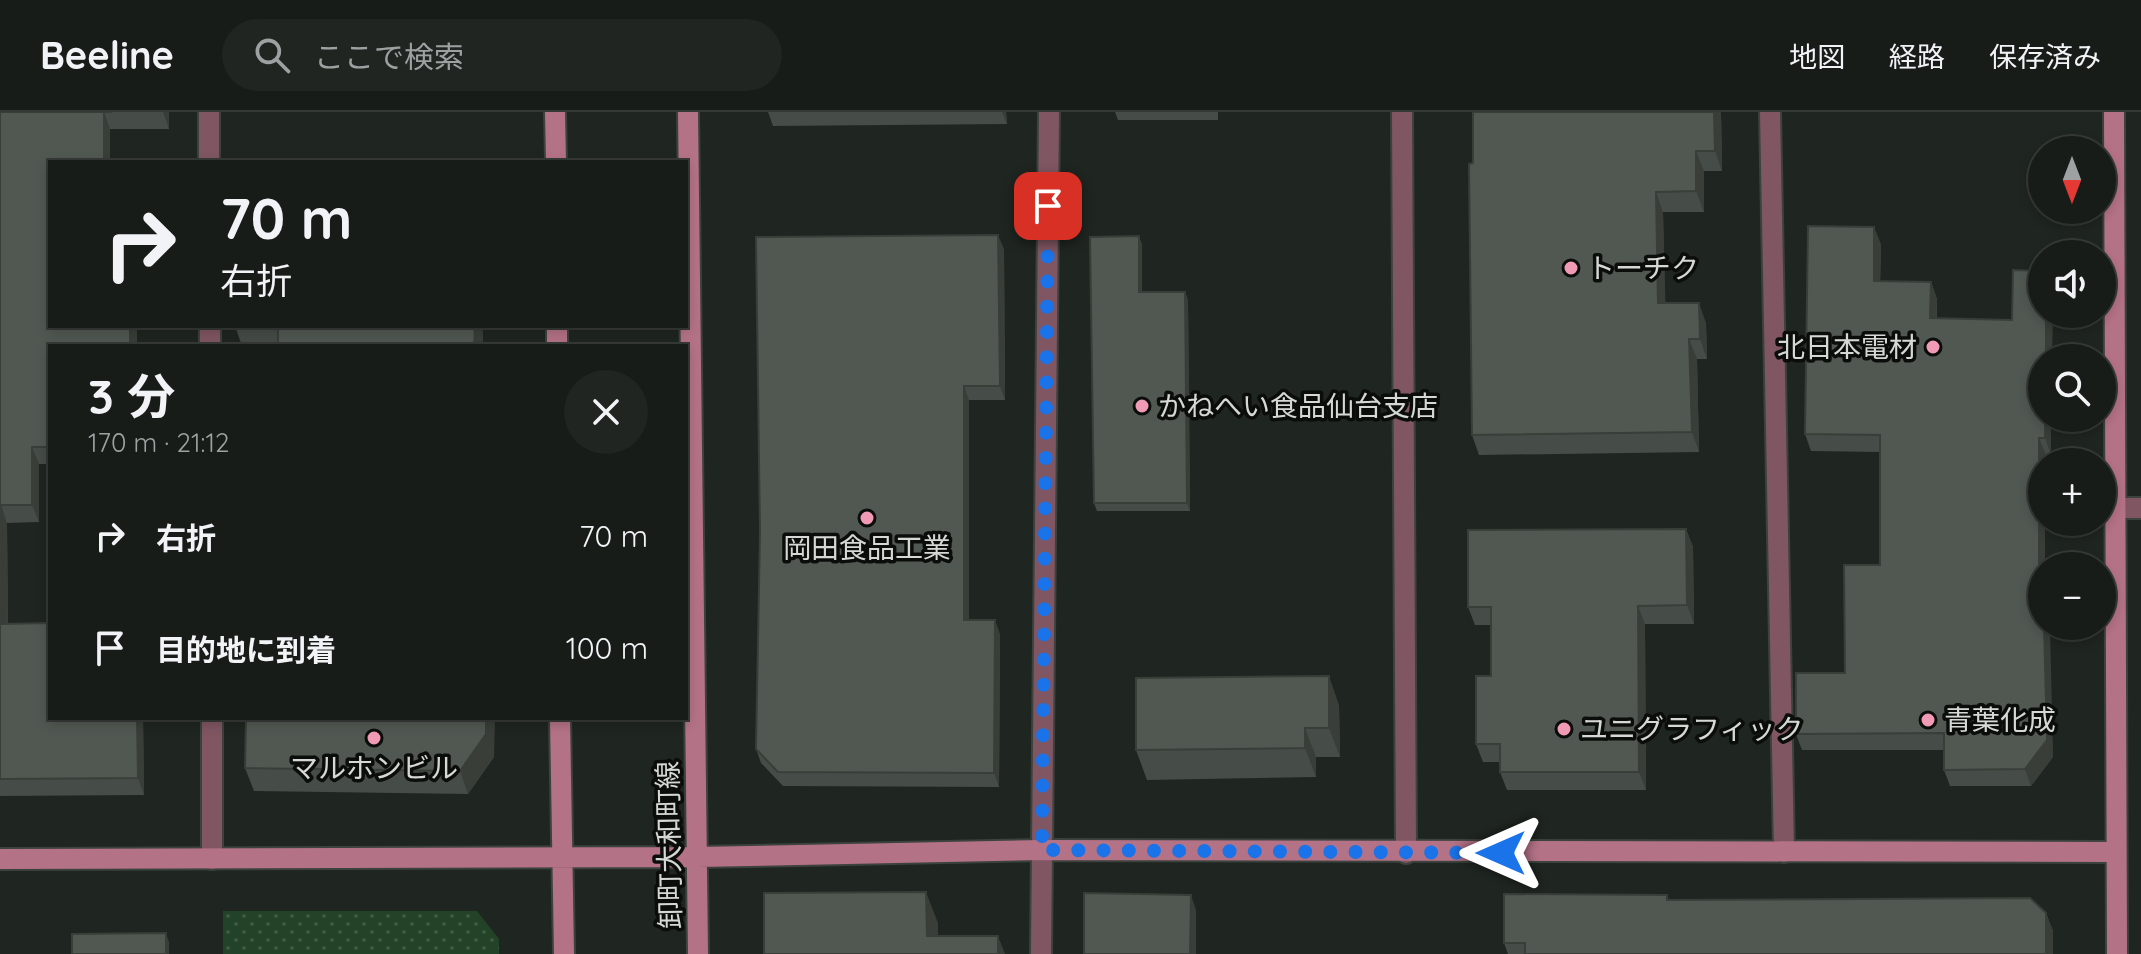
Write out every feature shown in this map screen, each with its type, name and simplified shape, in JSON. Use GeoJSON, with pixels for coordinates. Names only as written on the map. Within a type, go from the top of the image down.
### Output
{"type":"FeatureCollection","features":[{"type":"Feature","properties":{"kind":"street"},"geometry":{"type":"LineString","coordinates":[[209,112],[209,160]]}},
{"type":"Feature","properties":{"kind":"street"},"geometry":{"type":"LineString","coordinates":[[555,112],[556,160]]}},
{"type":"Feature","properties":{"kind":"street","name":"卸町大和町線"},"geometry":{"type":"LineString","coordinates":[[688,112],[698,954]]}},
{"type":"Feature","properties":{"kind":"street"},"geometry":{"type":"LineString","coordinates":[[1041,954],[1049,112]]}},
{"type":"Feature","properties":{"kind":"street"},"geometry":{"type":"LineString","coordinates":[[1402,112],[1406,853]]}},
{"type":"Feature","properties":{"kind":"street"},"geometry":{"type":"LineString","coordinates":[[1770,112],[1784,852]]}},
{"type":"Feature","properties":{"kind":"street"},"geometry":{"type":"LineString","coordinates":[[2114,112],[2116,448]]}},
{"type":"Feature","properties":{"kind":"street"},"geometry":{"type":"LineString","coordinates":[[2116,508],[2141,508]]}},
{"type":"Feature","properties":{"kind":"street"},"geometry":{"type":"LineString","coordinates":[[2116,536],[2117,954]]}},
{"type":"Feature","properties":{"kind":"street"},"geometry":{"type":"LineString","coordinates":[[212,720],[212,859]]}},
{"type":"Feature","properties":{"kind":"street"},"geometry":{"type":"LineString","coordinates":[[560,720],[564,954]]}},
{"type":"Feature","properties":{"kind":"street"},"geometry":{"type":"LineString","coordinates":[[0,859],[697,857],[1042,850],[2115,852]]}},
{"type":"Feature","properties":{"kind":"green space"},"geometry":{"type":"Polygon","coordinates":[[[223,911],[477,911],[499,939],[499,954],[223,954],[223,911]]]}},
{"type":"Feature","properties":{"kind":"building"},"geometry":{"type":"Polygon","coordinates":[[[0,112],[104,112],[104,160],[48,160],[48,328],[130,328],[130,344],[48,344],[48,447],[32,447],[32,505],[1,505],[2,624],[48,623],[48,720],[137,720],[138,778],[0,779],[0,112]]]}},
{"type":"Feature","properties":{"kind":"building"},"geometry":{"type":"Polygon","coordinates":[[[1473,112],[1714,112],[1715,151],[1696,151],[1696,191],[1656,192],[1658,303],[1699,303],[1700,339],[1689,339],[1692,432],[1472,435],[1469,164],[1473,163],[1473,112]]]}},
{"type":"Feature","properties":{"kind":"building"},"geometry":{"type":"Polygon","coordinates":[[[1808,226],[1874,227],[1874,281],[1931,282],[1930,318],[2012,320],[2013,270],[2028,271],[2028,328],[2046,328],[2046,344],[2028,344],[2028,432],[2045,432],[2045,438],[2039,438],[2039,448],[2028,448],[2028,536],[2039,536],[2039,552],[2028,552],[2028,640],[2044,640],[2047,740],[2025,769],[1944,770],[1944,733],[1796,734],[1796,673],[1845,673],[1844,565],[1880,565],[1880,435],[1805,434],[1808,226]]]}},
{"type":"Feature","properties":{"kind":"building"},"geometry":{"type":"Polygon","coordinates":[[[998,235],[1000,386],[964,386],[964,620],[995,620],[994,773],[778,772],[756,749],[760,532],[756,237],[998,235]]]}},
{"type":"Feature","properties":{"kind":"building","name":"かねへい食品仙台支店"},"geometry":{"type":"Polygon","coordinates":[[[1139,236],[1139,292],[1185,292],[1187,503],[1094,503],[1090,237],[1139,236]]]}},
{"type":"Feature","properties":{"kind":"building"},"geometry":{"type":"Polygon","coordinates":[[[278,328],[475,328],[474,344],[278,344],[278,328]]]}},
{"type":"Feature","properties":{"kind":"building"},"geometry":{"type":"Polygon","coordinates":[[[1686,529],[1687,605],[1638,606],[1639,772],[1500,772],[1500,744],[1476,744],[1476,676],[1491,676],[1491,607],[1468,607],[1468,530],[1686,529]]]}},
{"type":"Feature","properties":{"kind":"building"},"geometry":{"type":"Polygon","coordinates":[[[1329,676],[1329,728],[1305,728],[1305,748],[1136,750],[1136,678],[1329,676]]]}},
{"type":"Feature","properties":{"kind":"building","name":"マルホンビル"},"geometry":{"type":"Polygon","coordinates":[[[246,720],[486,720],[486,734],[460,771],[245,768],[246,720]]]}},
{"type":"Feature","properties":{"kind":"building"},"geometry":{"type":"Polygon","coordinates":[[[926,892],[927,936],[998,936],[998,954],[764,954],[764,893],[926,892]]]}},
{"type":"Feature","properties":{"kind":"building"},"geometry":{"type":"Polygon","coordinates":[[[1084,893],[1191,895],[1190,954],[1084,954],[1084,893]]]}},
{"type":"Feature","properties":{"kind":"building"},"geometry":{"type":"Polygon","coordinates":[[[1504,894],[1667,895],[1667,900],[2030,898],[2046,913],[2046,954],[1525,954],[1525,943],[1504,943],[1504,894]]]}},
{"type":"Feature","properties":{"kind":"building"},"geometry":{"type":"Polygon","coordinates":[[[166,933],[166,954],[72,954],[72,934],[166,933]]]}},
{"type":"Feature","properties":{"kind":"place","name":"トーチク"},"geometry":{"type":"Point","coordinates":[1571,268]}},
{"type":"Feature","properties":{"kind":"place","name":"北日本電材"},"geometry":{"type":"Point","coordinates":[1933,347]}},
{"type":"Feature","properties":{"kind":"place","name":"かねへい食品仙台支店"},"geometry":{"type":"Point","coordinates":[1142,406]}},
{"type":"Feature","properties":{"kind":"place","name":"岡田食品工業"},"geometry":{"type":"Point","coordinates":[867,518]}},
{"type":"Feature","properties":{"kind":"place","name":"青葉化成"},"geometry":{"type":"Point","coordinates":[1928,720]}},
{"type":"Feature","properties":{"kind":"place","name":"ユニグラフィック"},"geometry":{"type":"Point","coordinates":[1564,729]}},
{"type":"Feature","properties":{"kind":"place","name":"マルホンビル"},"geometry":{"type":"Point","coordinates":[374,738]}},
{"type":"Feature","properties":{"kind":"route"},"geometry":{"type":"LineString","coordinates":[[1048,206],[1042,850],[1501,853]]}}]}
